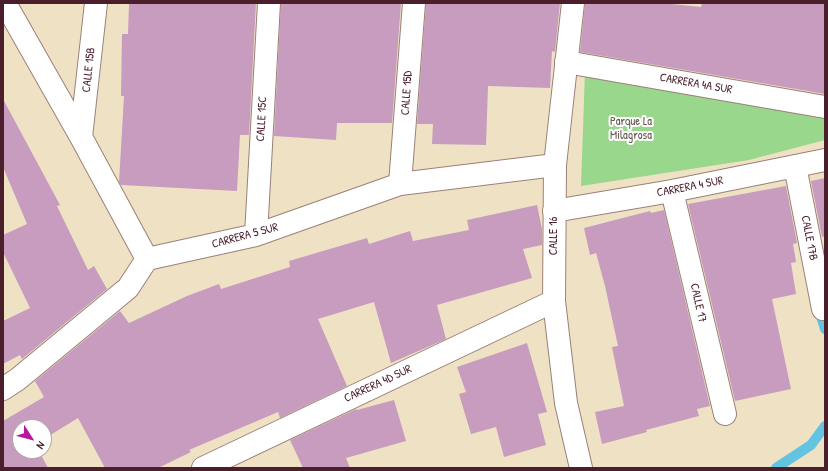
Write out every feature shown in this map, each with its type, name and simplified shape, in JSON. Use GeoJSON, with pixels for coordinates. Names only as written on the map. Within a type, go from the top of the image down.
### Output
{"type":"FeatureCollection","features":[{"type":"Feature","properties":{"kind":"street"},"geometry":{"type":"LineString","coordinates":[[3,389],[18,380],[128,288],[147,259],[82,137],[4,3]]}},
{"type":"Feature","properties":{"kind":"street","name":"CALLE 15B"},"geometry":{"type":"LineString","coordinates":[[82,137],[96,3]]}},
{"type":"Feature","properties":{"kind":"street","name":"CALLE 15C"},"geometry":{"type":"LineString","coordinates":[[256,235],[269,3]]}},
{"type":"Feature","properties":{"kind":"street","name":"CALLE 15D"},"geometry":{"type":"LineString","coordinates":[[400,184],[414,3]]}},
{"type":"Feature","properties":{"kind":"street","name":"CALLE 16"},"geometry":{"type":"LineString","coordinates":[[573,3],[556,165],[554,211],[554,301],[566,403],[581,468]]}},
{"type":"Feature","properties":{"kind":"street","name":"CARRERA 4A SUR"},"geometry":{"type":"LineString","coordinates":[[566,62],[825,107]]}},
{"type":"Feature","properties":{"kind":"street","name":"CARRERA 4 SUR"},"geometry":{"type":"LineString","coordinates":[[554,211],[672,191],[825,160]]}},
{"type":"Feature","properties":{"kind":"street","name":"CARRERA 5 SUR"},"geometry":{"type":"LineString","coordinates":[[147,259],[256,235],[400,184],[556,165]]}},
{"type":"Feature","properties":{"kind":"street","name":"CALLE 17B"},"geometry":{"type":"LineString","coordinates":[[795,166],[823,309]]}},
{"type":"Feature","properties":{"kind":"street","name":"CALLE 17"},"geometry":{"type":"LineString","coordinates":[[672,191],[725,414]]}},
{"type":"Feature","properties":{"kind":"street","name":"CARRERA 4D SUR"},"geometry":{"type":"LineString","coordinates":[[202,468],[554,301]]}},
{"type":"Feature","properties":{"kind":"green space","name":"Parque La Milagrosa"},"geometry":{"type":"Polygon","coordinates":[[[585,71],[825,117],[825,140],[749,160],[581,186],[585,71]]]}},
{"type":"Feature","properties":{"kind":"building"},"geometry":{"type":"Polygon","coordinates":[[[129,3],[256,3],[249,135],[240,135],[237,191],[121,185],[119,182],[124,96],[121,96],[122,34],[128,34],[129,3]]]}},
{"type":"Feature","properties":{"kind":"building"},"geometry":{"type":"Polygon","coordinates":[[[281,3],[401,3],[392,123],[337,123],[336,140],[274,136],[281,3]]]}},
{"type":"Feature","properties":{"kind":"building"},"geometry":{"type":"Polygon","coordinates":[[[426,3],[560,3],[555,52],[552,51],[550,88],[488,86],[486,145],[432,144],[433,124],[417,124],[426,3]]]}},
{"type":"Feature","properties":{"kind":"building"},"geometry":{"type":"Polygon","coordinates":[[[585,3],[662,3],[701,7],[702,3],[825,3],[825,94],[580,52],[585,3]]]}},
{"type":"Feature","properties":{"kind":"building"},"geometry":{"type":"Polygon","coordinates":[[[3,99],[60,205],[57,206],[88,270],[94,266],[107,289],[22,359],[20,355],[3,364],[3,321],[30,308],[3,252],[3,235],[27,224],[3,167],[3,99]]]}},
{"type":"Feature","properties":{"kind":"building"},"geometry":{"type":"Polygon","coordinates":[[[825,178],[825,236],[822,237],[811,181],[825,178]]]}},
{"type":"Feature","properties":{"kind":"building"},"geometry":{"type":"Polygon","coordinates":[[[786,186],[797,243],[793,244],[796,262],[791,263],[796,294],[772,299],[791,389],[735,401],[688,204],[786,186]]]}},
{"type":"Feature","properties":{"kind":"building"},"geometry":{"type":"Polygon","coordinates":[[[537,205],[542,229],[542,245],[523,249],[532,278],[437,305],[446,339],[391,363],[374,302],[318,319],[347,386],[280,418],[278,412],[189,450],[191,452],[158,468],[105,468],[78,418],[52,434],[52,419],[12,419],[12,459],[43,459],[48,468],[3,468],[3,421],[44,397],[35,381],[120,311],[129,323],[187,296],[219,284],[221,289],[290,267],[289,261],[367,238],[369,244],[410,231],[413,241],[469,230],[467,220],[537,205]]]}},
{"type":"Feature","properties":{"kind":"building"},"geometry":{"type":"Polygon","coordinates":[[[664,210],[710,406],[697,409],[699,416],[646,430],[647,432],[602,444],[595,412],[624,406],[612,347],[618,346],[605,286],[596,253],[590,255],[584,228],[650,211],[651,213],[664,210]]]}},
{"type":"Feature","properties":{"kind":"building"},"geometry":{"type":"Polygon","coordinates":[[[527,343],[547,412],[538,414],[546,445],[504,457],[496,427],[471,434],[459,394],[466,392],[457,367],[527,343]]]}},
{"type":"Feature","properties":{"kind":"building"},"geometry":{"type":"Polygon","coordinates":[[[394,400],[406,441],[346,458],[350,468],[303,468],[290,440],[356,409],[357,410],[394,400]]]}},
{"type":"Feature","properties":{"kind":"waterway"},"geometry":{"type":"LineString","coordinates":[[818,307],[825,329]]}},
{"type":"Feature","properties":{"kind":"waterway"},"geometry":{"type":"LineString","coordinates":[[776,468],[811,445],[825,426]]}}]}
